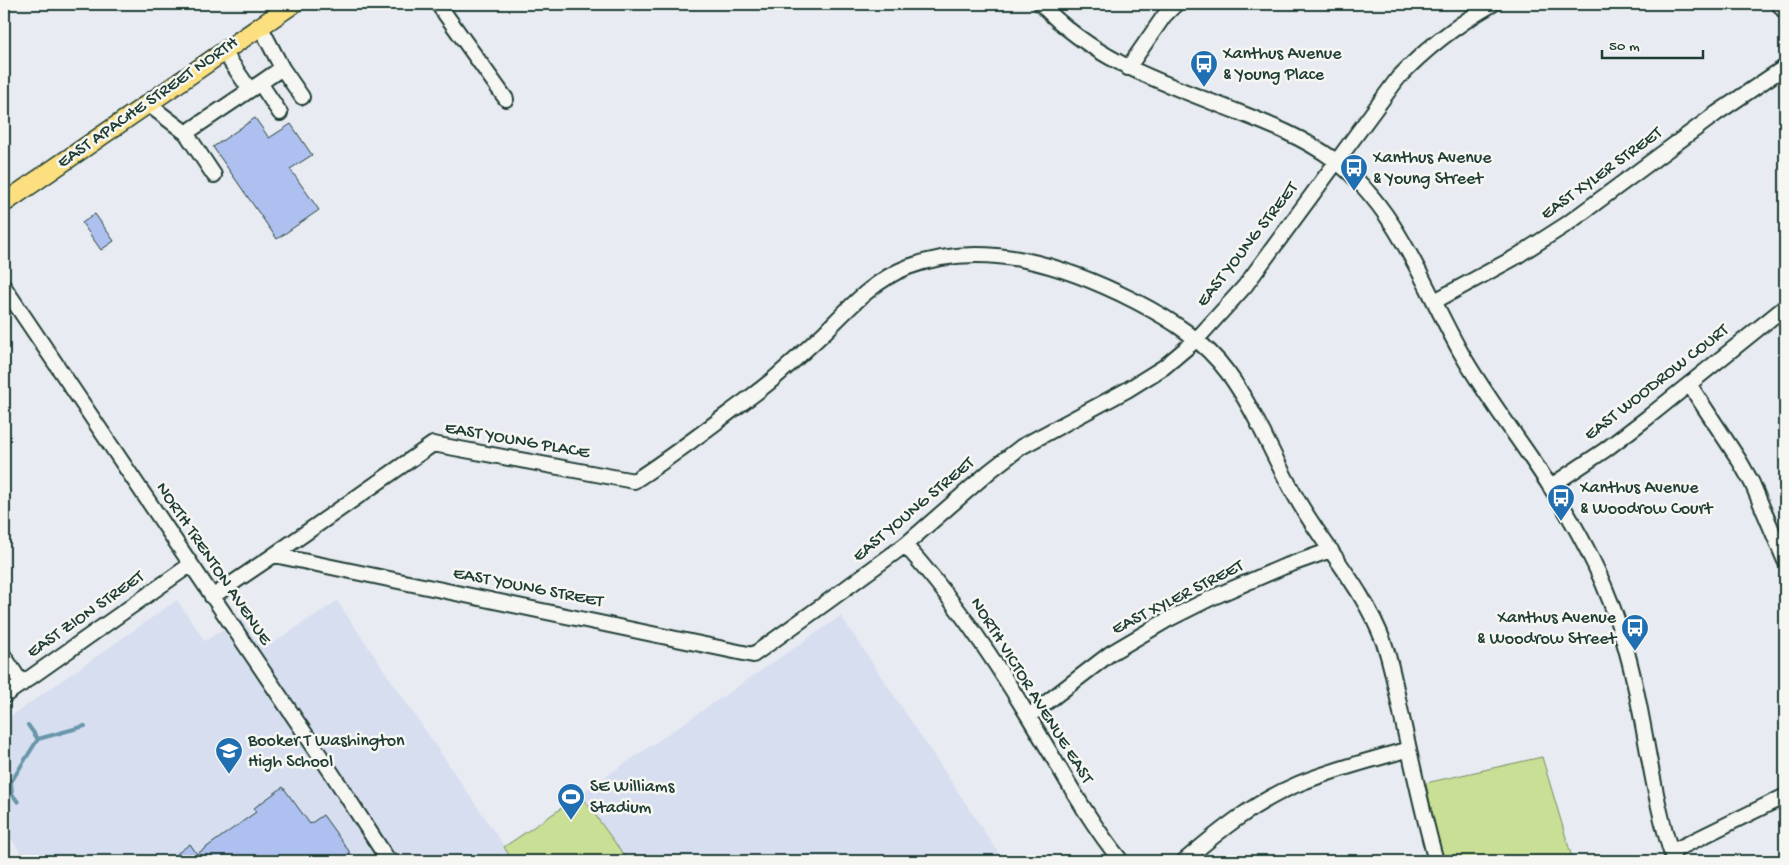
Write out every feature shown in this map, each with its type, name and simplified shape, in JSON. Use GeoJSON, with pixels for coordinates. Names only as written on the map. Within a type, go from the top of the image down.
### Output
{"type":"FeatureCollection","features":[{"type":"Feature","properties":{"kind":"main road","name":"EAST APACHE STREET NORTH"},"geometry":{"type":"LineString","coordinates":[[4,202],[293,4]]}},
{"type":"Feature","properties":{"kind":"street"},"geometry":{"type":"LineString","coordinates":[[438,4],[506,100]]}},
{"type":"Feature","properties":{"kind":"street"},"geometry":{"type":"LineString","coordinates":[[1041,4],[1078,38],[1128,68],[1276,126],[1306,142],[1336,161],[1379,205],[1405,244],[1468,365],[1570,518],[1608,596],[1623,637],[1661,817],[1672,857],[1785,796]]}},
{"type":"Feature","properties":{"kind":"street"},"geometry":{"type":"LineString","coordinates":[[1128,68],[1164,16],[1176,4]]}},
{"type":"Feature","properties":{"kind":"street","name":"EAST YOUNG STREET"},"geometry":{"type":"LineString","coordinates":[[274,555],[753,655],[905,545],[984,476],[1021,448],[1127,390],[1164,367],[1196,340],[1245,286],[1398,78],[1444,35],[1493,4]]}},
{"type":"Feature","properties":{"kind":"street"},"geometry":{"type":"LineString","coordinates":[[1779,4],[1785,12]]}},
{"type":"Feature","properties":{"kind":"street"},"geometry":{"type":"LineString","coordinates":[[260,26],[282,68],[302,98]]}},
{"type":"Feature","properties":{"kind":"street"},"geometry":{"type":"LineString","coordinates":[[224,52],[280,113]]}},
{"type":"Feature","properties":{"kind":"street","name":"EAST XYLER STREET"},"geometry":{"type":"LineString","coordinates":[[1435,301],[1514,258],[1567,224],[1717,113],[1785,67]]}},
{"type":"Feature","properties":{"kind":"street"},"geometry":{"type":"LineString","coordinates":[[186,133],[282,68]]}},
{"type":"Feature","properties":{"kind":"street"},"geometry":{"type":"LineString","coordinates":[[148,104],[186,133],[214,175]]}},
{"type":"Feature","properties":{"kind":"street","name":"EAST YOUNG PLACE"},"geometry":{"type":"LineString","coordinates":[[274,555],[433,444],[634,481],[710,428],[777,376],[856,300],[878,283],[905,268],[931,259],[957,255],[990,255],[1018,258],[1057,267],[1091,280],[1158,313],[1184,329],[1228,372],[1297,500],[1354,583],[1385,644],[1436,861]]}},
{"type":"Feature","properties":{"kind":"street","name":"NORTH TRENTON AVENUE"},"geometry":{"type":"LineString","coordinates":[[4,287],[331,772],[388,860],[392,861]]}},
{"type":"Feature","properties":{"kind":"street","name":"EAST WOODROW COURT"},"geometry":{"type":"LineString","coordinates":[[1550,486],[1612,444],[1785,307]]}},
{"type":"Feature","properties":{"kind":"street"},"geometry":{"type":"LineString","coordinates":[[1689,384],[1752,483],[1784,555]]}},
{"type":"Feature","properties":{"kind":"street","name":"NORTH VICTOR AVENUE EAST"},"geometry":{"type":"LineString","coordinates":[[905,545],[960,610],[1029,716],[1059,770],[1121,861]]}},
{"type":"Feature","properties":{"kind":"street","name":"EAST XYLER STREET"},"geometry":{"type":"LineString","coordinates":[[1029,716],[1111,653],[1167,620],[1229,590],[1283,567],[1331,550]]}},
{"type":"Feature","properties":{"kind":"street"},"geometry":{"type":"LineString","coordinates":[[212,597],[274,555]]}},
{"type":"Feature","properties":{"kind":"street","name":"EAST ZION STREET"},"geometry":{"type":"LineString","coordinates":[[4,696],[190,565]]}},
{"type":"Feature","properties":{"kind":"street"},"geometry":{"type":"LineString","coordinates":[[4,656],[22,684]]}},
{"type":"Feature","properties":{"kind":"street"},"geometry":{"type":"LineString","coordinates":[[1184,861],[1227,825],[1297,784],[1333,771],[1409,750]]}},
{"type":"Feature","properties":{"kind":"shaded area","name":"Booker T Washington High School"},"geometry":{"type":"Polygon","coordinates":[[[177,600],[205,641],[241,617],[260,646],[268,646],[337,601],[504,846],[841,616],[1004,861],[26,861],[4,828],[4,721],[177,600]]]}},
{"type":"Feature","properties":{"kind":"green space"},"geometry":{"type":"Polygon","coordinates":[[[1542,757],[1573,861],[1443,861],[1426,783],[1542,757]]]}},
{"type":"Feature","properties":{"kind":"green space","name":"SE Williams Stadium"},"geometry":{"type":"Polygon","coordinates":[[[581,795],[628,861],[513,861],[504,847],[581,795]]]}},
{"type":"Feature","properties":{"kind":"building"},"geometry":{"type":"Polygon","coordinates":[[[255,118],[269,138],[291,124],[312,155],[290,169],[319,210],[277,239],[213,147],[255,118]]]}},
{"type":"Feature","properties":{"kind":"building"},"geometry":{"type":"Polygon","coordinates":[[[95,214],[114,241],[101,250],[82,223],[95,214]]]}},
{"type":"Feature","properties":{"kind":"building"},"geometry":{"type":"Polygon","coordinates":[[[283,787],[310,824],[323,815],[356,861],[167,861],[190,844],[197,854],[256,812],[254,808],[283,787]]]}},
{"type":"Feature","properties":{"kind":"waterway"},"geometry":{"type":"LineString","coordinates":[[18,802],[12,794],[11,782],[38,739],[28,725]]}},
{"type":"Feature","properties":{"kind":"waterway"},"geometry":{"type":"LineString","coordinates":[[38,739],[85,726]]}},
{"type":"Feature","properties":{"kind":"place","name":"Xanthus Avenue & Young Place"},"geometry":{"type":"Point","coordinates":[1204,88]}},
{"type":"Feature","properties":{"kind":"place","name":"Xanthus Avenue & Young Street"},"geometry":{"type":"Point","coordinates":[1354,192]}},
{"type":"Feature","properties":{"kind":"place","name":"Xanthus Avenue & Woodrow Court"},"geometry":{"type":"Point","coordinates":[1561,522]}},
{"type":"Feature","properties":{"kind":"place","name":"Xanthus Avenue & Woodrow Street"},"geometry":{"type":"Point","coordinates":[1635,652]}},
{"type":"Feature","properties":{"kind":"place","name":"Booker T Washington High School"},"geometry":{"type":"Point","coordinates":[229,775]}},
{"type":"Feature","properties":{"kind":"place","name":"SE Williams Stadium"},"geometry":{"type":"Point","coordinates":[571,821]}}]}
